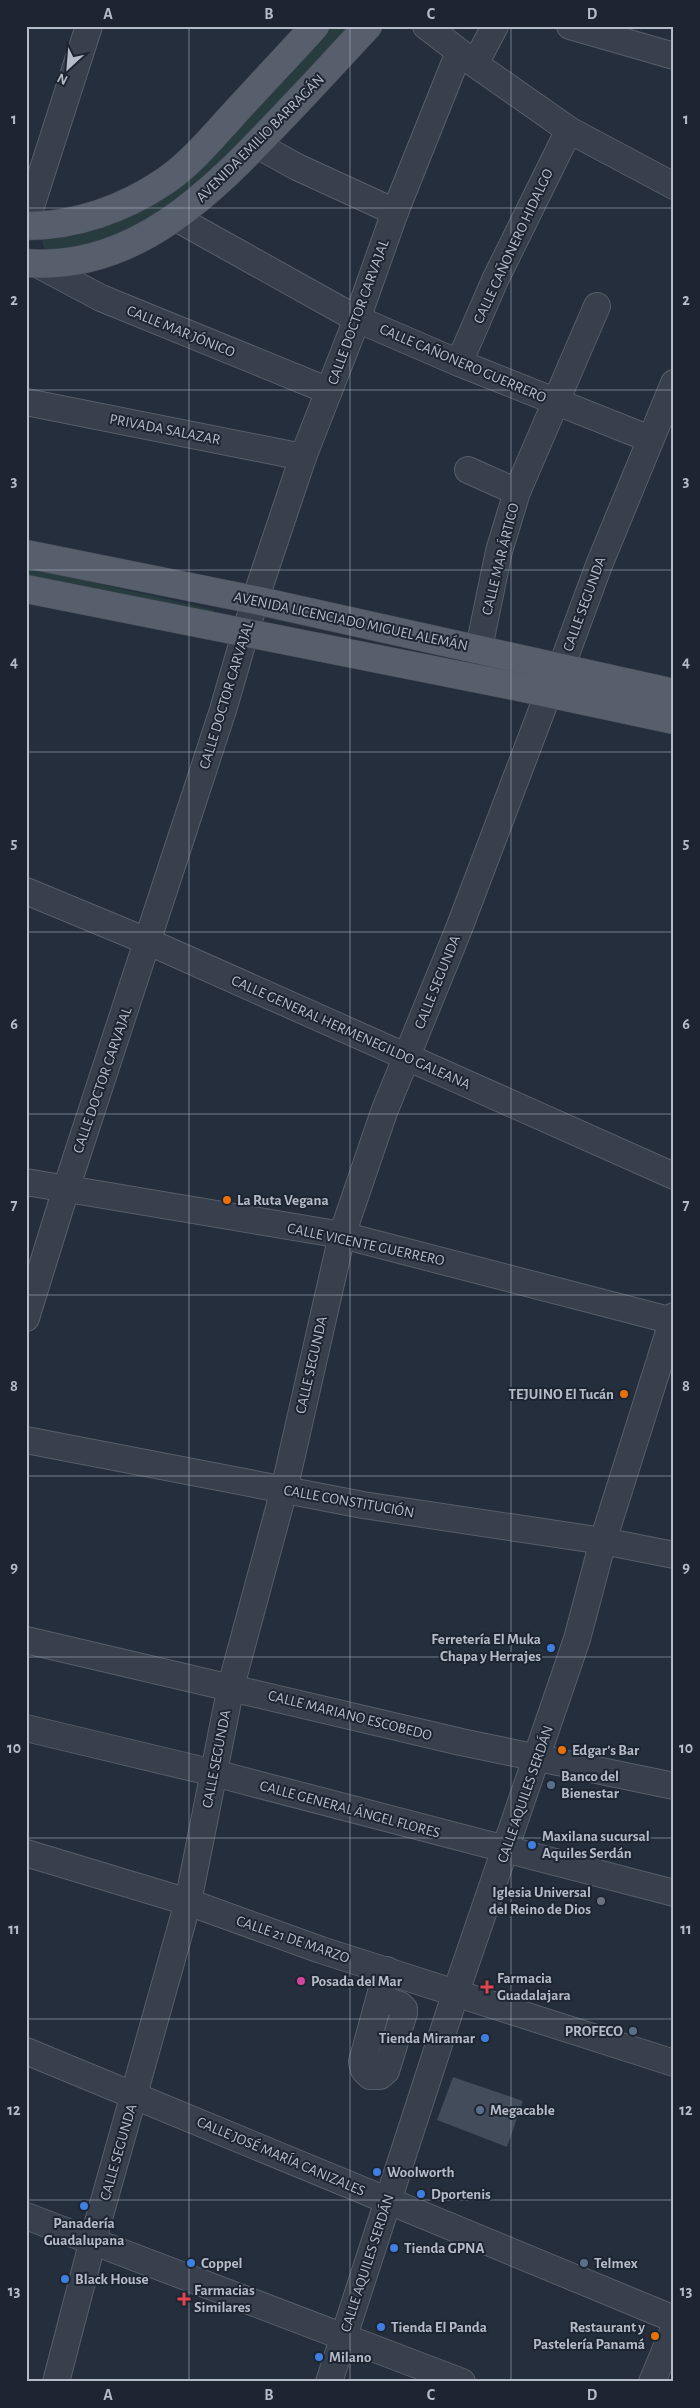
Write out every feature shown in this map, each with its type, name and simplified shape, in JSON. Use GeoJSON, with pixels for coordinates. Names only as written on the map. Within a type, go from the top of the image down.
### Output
{"type":"FeatureCollection","features":[{"type":"Feature","properties":{"kind":"main road"},"geometry":{"type":"LineString","coordinates":[[26,224],[66,223],[102,212],[147,192],[166,181],[198,152],[315,26]]}},
{"type":"Feature","properties":{"kind":"main road","name":"AVENIDA EMILIO BARRAGÁN"},"geometry":{"type":"LineString","coordinates":[[32,264],[72,262],[102,254],[129,244],[176,218],[200,199],[257,145],[368,26]]}},
{"type":"Feature","properties":{"kind":"main road","name":"AVENIDA LICENCIADO MIGUEL ALEMÁN"},"geometry":{"type":"LineString","coordinates":[[26,554],[479,648],[674,693]]}},
{"type":"Feature","properties":{"kind":"main road","name":"AVENIDA LICENCIADO MIGUEL ALEMÁN"},"geometry":{"type":"LineString","coordinates":[[26,589],[674,720]]}},
{"type":"Feature","properties":{"kind":"street"},"geometry":{"type":"LineString","coordinates":[[26,224],[89,26]]}},
{"type":"Feature","properties":{"kind":"street"},"geometry":{"type":"LineString","coordinates":[[426,26],[467,58],[569,130],[674,186]]}},
{"type":"Feature","properties":{"kind":"street","name":"CALLE DOCTOR CARVAJAL"},"geometry":{"type":"LineString","coordinates":[[26,1318],[66,1189],[223,710],[255,600],[304,457],[357,319],[395,212],[467,58],[495,26]]}},
{"type":"Feature","properties":{"kind":"street"},"geometry":{"type":"LineString","coordinates":[[570,26],[674,56]]}},
{"type":"Feature","properties":{"kind":"street","name":"CALLE CAÑONERO HIDALGO"},"geometry":{"type":"LineString","coordinates":[[459,363],[495,280],[569,130]]}},
{"type":"Feature","properties":{"kind":"street"},"geometry":{"type":"LineString","coordinates":[[257,145],[306,171],[395,212]]}},
{"type":"Feature","properties":{"kind":"street","name":"CALLE CAÑONERO GUERRERO"},"geometry":{"type":"LineString","coordinates":[[176,218],[357,319],[459,363],[650,439]]}},
{"type":"Feature","properties":{"kind":"street","name":"CALLE MAR JÓNICO"},"geometry":{"type":"LineString","coordinates":[[32,264],[110,302],[328,391]]}},
{"type":"Feature","properties":{"kind":"street","name":"CALLE MAR ÁRTICO"},"geometry":{"type":"LineString","coordinates":[[479,648],[499,551],[517,492],[597,306]]}},
{"type":"Feature","properties":{"kind":"street","name":"CALLE SEGUNDA"},"geometry":{"type":"LineString","coordinates":[[56,2382],[93,2240],[188,1902],[231,1686],[284,1490],[342,1235],[384,1112],[548,694],[561,668],[599,565],[674,384]]}},
{"type":"Feature","properties":{"kind":"street","name":"PRIVADA SALAZAR"},"geometry":{"type":"LineString","coordinates":[[26,402],[304,457]]}},
{"type":"Feature","properties":{"kind":"street"},"geometry":{"type":"LineString","coordinates":[[468,470],[517,492]]}},
{"type":"Feature","properties":{"kind":"street","name":"CALLE GENERAL HERMENEGILDO GALEANA"},"geometry":{"type":"LineString","coordinates":[[26,891],[148,942],[674,1176]]}},
{"type":"Feature","properties":{"kind":"street","name":"CALLE VICENTE GUERRERO"},"geometry":{"type":"LineString","coordinates":[[26,1182],[342,1235],[673,1319]]}},
{"type":"Feature","properties":{"kind":"street","name":"CALLE AQUILES SERDÁN"},"geometry":{"type":"LineString","coordinates":[[329,2382],[456,1992],[577,1639],[603,1541],[673,1319]]}},
{"type":"Feature","properties":{"kind":"street","name":"CALLE CONSTITUCIÓN"},"geometry":{"type":"LineString","coordinates":[[26,1440],[363,1505],[603,1541],[674,1556]]}},
{"type":"Feature","properties":{"kind":"street","name":"CALLE MARIANO ESCOBEDO"},"geometry":{"type":"LineString","coordinates":[[26,1640],[231,1686],[460,1742],[537,1756],[674,1786]]}},
{"type":"Feature","properties":{"kind":"street","name":"CALLE GENERAL ÁNGEL FLORES"},"geometry":{"type":"LineString","coordinates":[[26,1728],[214,1773],[674,1893]]}},
{"type":"Feature","properties":{"kind":"street","name":"CALLE 21 DE MARZO"},"geometry":{"type":"LineString","coordinates":[[26,1853],[188,1902],[321,1950],[456,1992],[674,2064]]}},
{"type":"Feature","properties":{"kind":"street"},"geometry":{"type":"LineString","coordinates":[[380,1999],[387,1970]]}},
{"type":"Feature","properties":{"kind":"street","name":"CALLE JOSÉ MARÍA CANIZALES"},"geometry":{"type":"LineString","coordinates":[[26,2051],[674,2319]]}},
{"type":"Feature","properties":{"kind":"street"},"geometry":{"type":"LineString","coordinates":[[26,2216],[462,2382]]}},
{"type":"Feature","properties":{"kind":"street"},"geometry":{"type":"LineString","coordinates":[[652,2382],[674,2329]]}},
{"type":"Feature","properties":{"kind":"green space"},"geometry":{"type":"Polygon","coordinates":[[[327,26],[362,26],[196,194],[119,241],[45,252],[42,241],[150,202],[327,26]]]}},
{"type":"Feature","properties":{"kind":"green space"},"geometry":{"type":"Polygon","coordinates":[[[26,567],[214,610],[214,622],[26,580],[26,567]]]}},
{"type":"Feature","properties":{"kind":"building","name":"Megacable"},"geometry":{"type":"Polygon","coordinates":[[[453,2077],[523,2101],[507,2147],[437,2120],[453,2077]]]}},
{"type":"Feature","properties":{"kind":"place","name":"La Ruta Vegana"},"geometry":{"type":"Point","coordinates":[227,1200]}},
{"type":"Feature","properties":{"kind":"place","name":"TEJUINO El Tucán"},"geometry":{"type":"Point","coordinates":[624,1394]}},
{"type":"Feature","properties":{"kind":"place","name":"Ferretería El Muka Chapa y Herrajes"},"geometry":{"type":"Point","coordinates":[551,1648]}},
{"type":"Feature","properties":{"kind":"place","name":"Edgar’s Bar"},"geometry":{"type":"Point","coordinates":[562,1750]}},
{"type":"Feature","properties":{"kind":"place","name":"Banco del Bienestar"},"geometry":{"type":"Point","coordinates":[551,1785]}},
{"type":"Feature","properties":{"kind":"place","name":"Maxilana sucursal Aquiles Serdán"},"geometry":{"type":"Point","coordinates":[532,1845]}},
{"type":"Feature","properties":{"kind":"place","name":"Iglesia Universal del Reino de Dios"},"geometry":{"type":"Point","coordinates":[601,1901]}},
{"type":"Feature","properties":{"kind":"place","name":"Posada del Mar"},"geometry":{"type":"Point","coordinates":[301,1981]}},
{"type":"Feature","properties":{"kind":"place","name":"Farmacia Guadalajara"},"geometry":{"type":"Point","coordinates":[487,1987]}},
{"type":"Feature","properties":{"kind":"place","name":"PROFECO"},"geometry":{"type":"Point","coordinates":[633,2031]}},
{"type":"Feature","properties":{"kind":"place","name":"Tienda Miramar"},"geometry":{"type":"Point","coordinates":[485,2038]}},
{"type":"Feature","properties":{"kind":"place","name":"Megacable"},"geometry":{"type":"Point","coordinates":[480,2110]}},
{"type":"Feature","properties":{"kind":"place","name":"Woolworth"},"geometry":{"type":"Point","coordinates":[377,2172]}},
{"type":"Feature","properties":{"kind":"place","name":"Dportenis"},"geometry":{"type":"Point","coordinates":[421,2194]}},
{"type":"Feature","properties":{"kind":"place","name":"Panadería Guadalupana"},"geometry":{"type":"Point","coordinates":[84,2206]}},
{"type":"Feature","properties":{"kind":"place","name":"Tienda GPNA"},"geometry":{"type":"Point","coordinates":[394,2248]}},
{"type":"Feature","properties":{"kind":"place","name":"Coppel"},"geometry":{"type":"Point","coordinates":[191,2263]}},
{"type":"Feature","properties":{"kind":"place","name":"Telmex"},"geometry":{"type":"Point","coordinates":[584,2263]}},
{"type":"Feature","properties":{"kind":"place","name":"Black House"},"geometry":{"type":"Point","coordinates":[65,2279]}},
{"type":"Feature","properties":{"kind":"place","name":"Farmacias Similares"},"geometry":{"type":"Point","coordinates":[184,2299]}},
{"type":"Feature","properties":{"kind":"place","name":"Tienda El Panda"},"geometry":{"type":"Point","coordinates":[381,2327]}},
{"type":"Feature","properties":{"kind":"place","name":"Restaurant y Pastelería Panamá"},"geometry":{"type":"Point","coordinates":[655,2336]}},
{"type":"Feature","properties":{"kind":"place","name":"Milano"},"geometry":{"type":"Point","coordinates":[319,2357]}}]}
